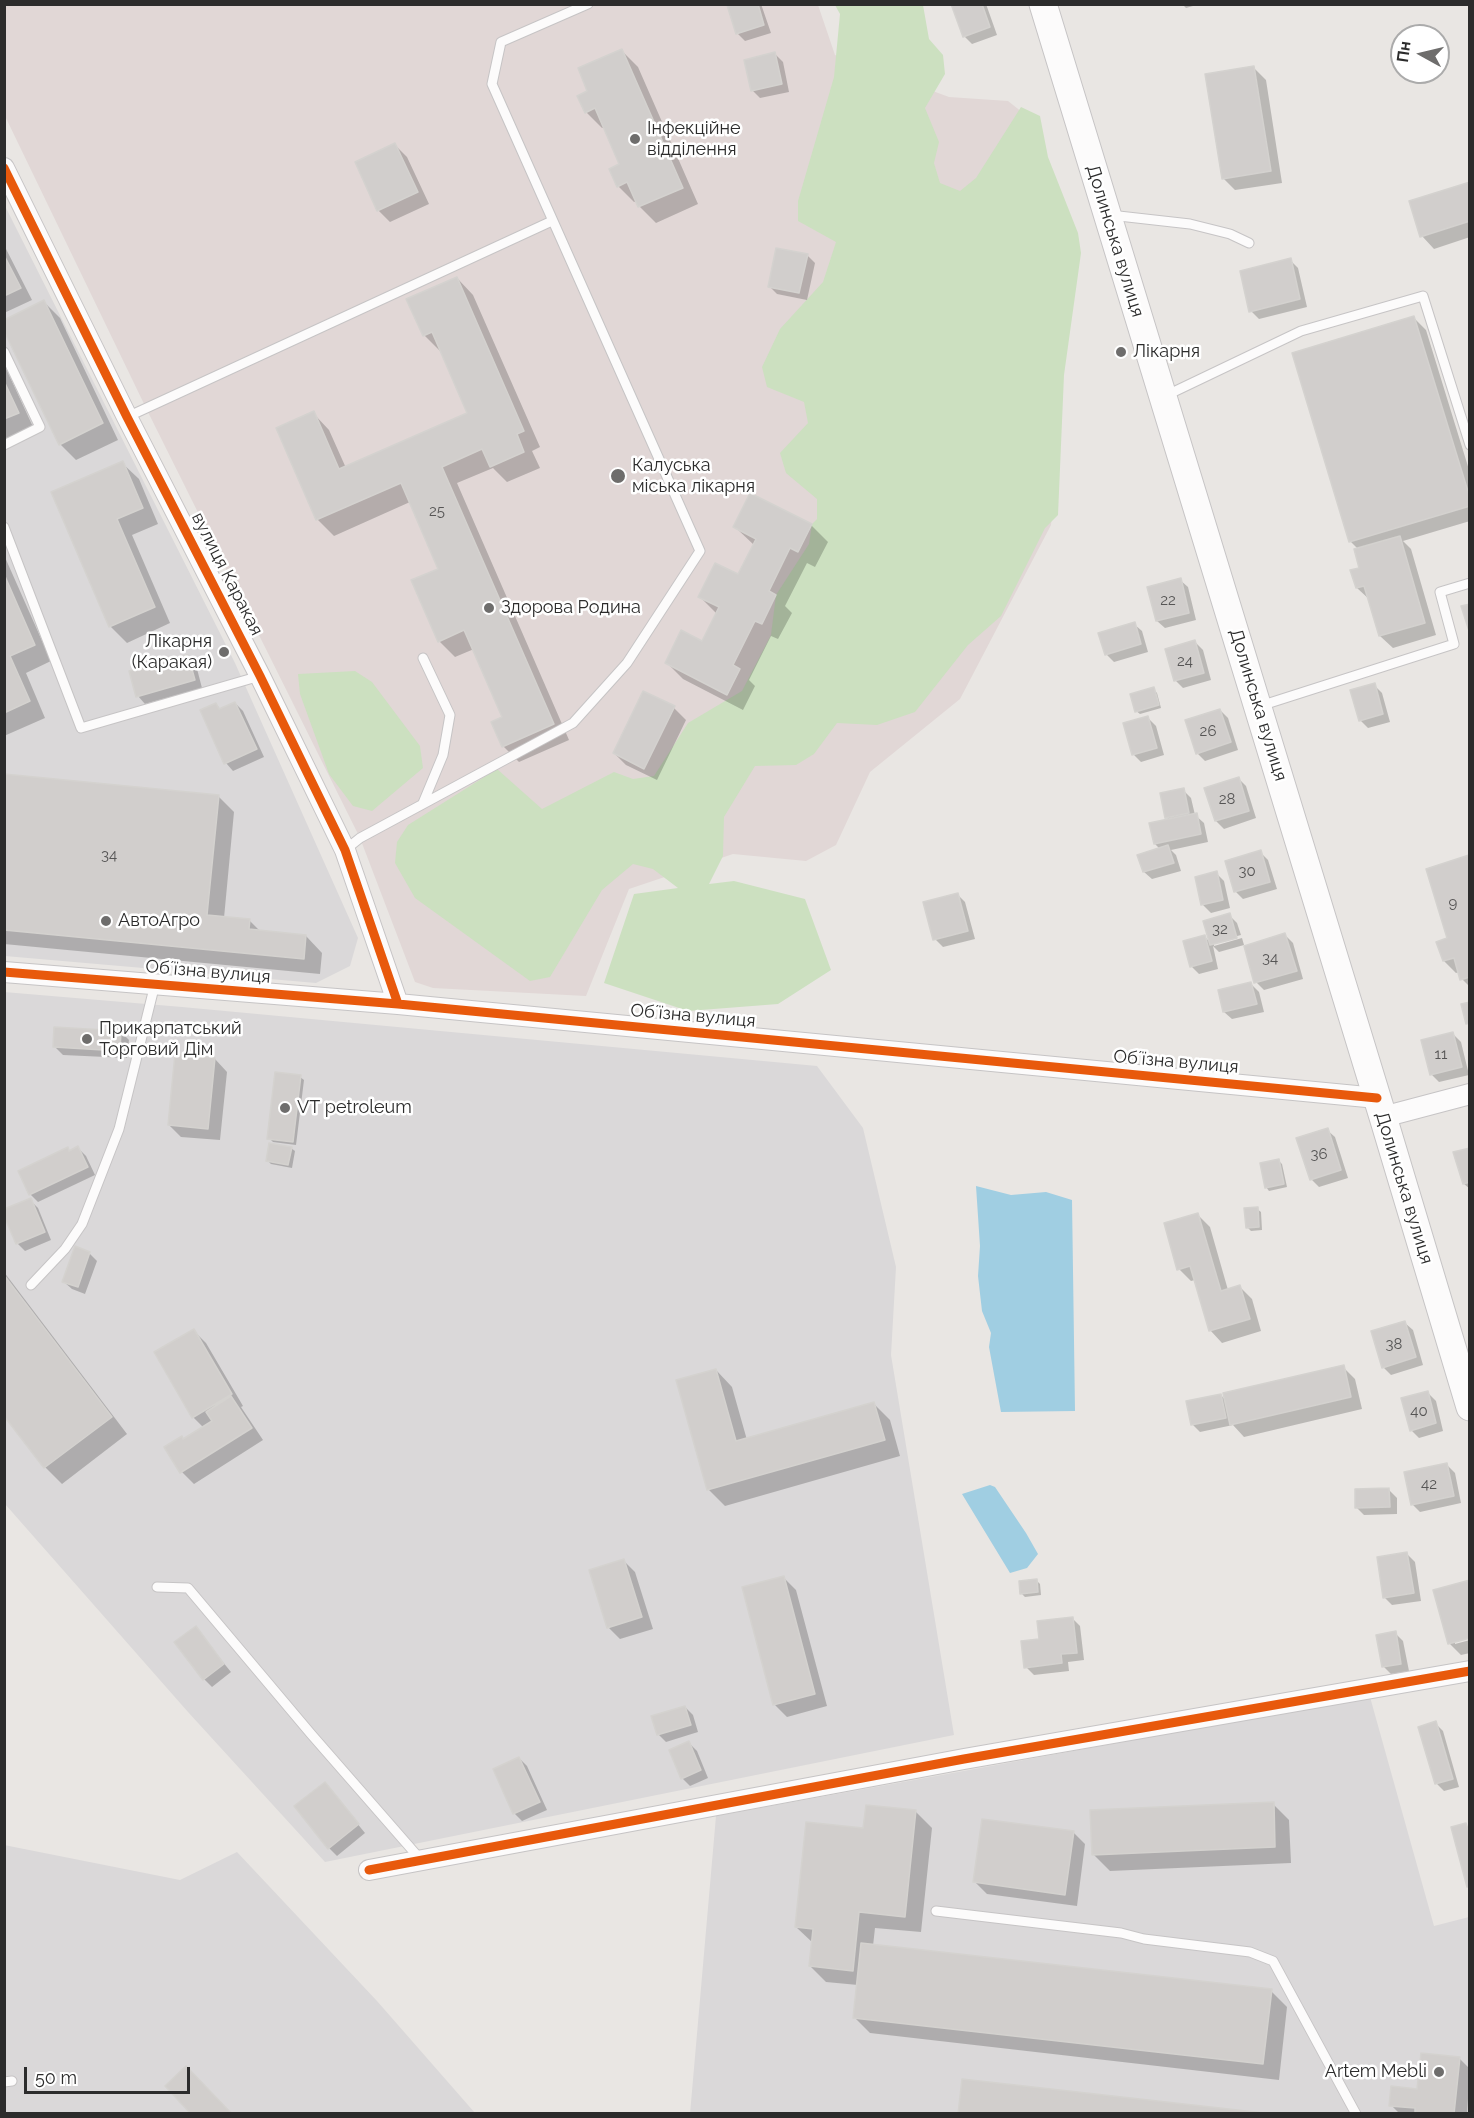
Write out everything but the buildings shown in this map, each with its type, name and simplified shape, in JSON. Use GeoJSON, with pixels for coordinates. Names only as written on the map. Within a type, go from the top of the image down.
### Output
{"type":"FeatureCollection","features":[{"type":"Feature","properties":{"kind":"main road","name":"Долинська вулиця"},"geometry":{"type":"LineString","coordinates":[[1043,4],[1470,1407]]}},
{"type":"Feature","properties":{"kind":"street","name":"вулиця Каракая"},"geometry":{"type":"LineString","coordinates":[[6,175],[260,676],[345,850],[398,1004]]}},
{"type":"Feature","properties":{"kind":"street","name":"Обʼїзна вулиця"},"geometry":{"type":"LineString","coordinates":[[4,972],[398,1004],[1380,1107]]}},
{"type":"Feature","properties":{"kind":"street"},"geometry":{"type":"LineString","coordinates":[[1380,1107],[1470,1094]]}},
{"type":"Feature","properties":{"kind":"street"},"geometry":{"type":"LineString","coordinates":[[369,1870],[964,1760],[1470,1671]]}},
{"type":"Feature","properties":{"kind":"lane"},"geometry":{"type":"LineString","coordinates":[[345,850],[360,838],[573,723],[627,663],[700,551],[492,84],[501,42],[588,4]]}},
{"type":"Feature","properties":{"kind":"lane"},"geometry":{"type":"LineString","coordinates":[[1107,214],[1190,224],[1230,234],[1249,243]]}},
{"type":"Feature","properties":{"kind":"lane"},"geometry":{"type":"LineString","coordinates":[[127,417],[552,220]]}},
{"type":"Feature","properties":{"kind":"lane"},"geometry":{"type":"LineString","coordinates":[[1163,397],[1301,331],[1423,296],[1470,445]]}},
{"type":"Feature","properties":{"kind":"lane"},"geometry":{"type":"LineString","coordinates":[[4,352],[40,427],[4,445]]}},
{"type":"Feature","properties":{"kind":"lane"},"geometry":{"type":"LineString","coordinates":[[4,527],[81,728],[260,676]]}},
{"type":"Feature","properties":{"kind":"lane"},"geometry":{"type":"LineString","coordinates":[[1258,707],[1454,644],[1440,592],[1470,583]]}},
{"type":"Feature","properties":{"kind":"lane"},"geometry":{"type":"LineString","coordinates":[[423,658],[450,715],[443,754],[423,803]]}},
{"type":"Feature","properties":{"kind":"lane"},"geometry":{"type":"LineString","coordinates":[[31,1284],[65,1249],[82,1224],[119,1129],[155,984]]}},
{"type":"Feature","properties":{"kind":"lane"},"geometry":{"type":"LineString","coordinates":[[157,1587],[188,1588],[421,1860]]}},
{"type":"Feature","properties":{"kind":"lane"},"geometry":{"type":"LineString","coordinates":[[936,1911],[1121,1932],[1144,1939],[1250,1952],[1273,1960],[1356,2114]]}},
{"type":"Feature","properties":{"kind":"shaded area","name":"Калуська міська лікарня"},"geometry":{"type":"Polygon","coordinates":[[[5,5],[818,5],[835,55],[949,97],[1008,101],[1032,120],[1060,427],[1051,525],[960,699],[870,772],[836,845],[806,861],[733,854],[629,889],[586,996],[433,988],[415,982],[360,838],[146,408],[5,116],[5,5]]]}},
{"type":"Feature","properties":{"kind":"shaded area"},"geometry":{"type":"Polygon","coordinates":[[[4,204],[235,663],[358,938],[350,966],[316,983],[5,956],[4,204]]]}},
{"type":"Feature","properties":{"kind":"shaded area"},"geometry":{"type":"Polygon","coordinates":[[[4,992],[817,1066],[863,1128],[896,1267],[891,1355],[954,1735],[325,1862],[188,1712],[5,1504],[4,992]]]}},
{"type":"Feature","properties":{"kind":"shaded area"},"geometry":{"type":"Polygon","coordinates":[[[1370,1697],[1434,1926],[1469,1917],[1469,2113],[690,2114],[716,1816],[1370,1697]]]}},
{"type":"Feature","properties":{"kind":"shaded area"},"geometry":{"type":"Polygon","coordinates":[[[4,1845],[180,1880],[237,1852],[377,2001],[475,2113],[5,2113],[4,1845]]]}},
{"type":"Feature","properties":{"kind":"green space"},"geometry":{"type":"Polygon","coordinates":[[[835,5],[923,5],[929,39],[943,55],[945,74],[925,108],[939,142],[934,163],[940,183],[960,191],[976,178],[1021,107],[1040,116],[1048,157],[1078,233],[1081,253],[1064,375],[1058,515],[1045,528],[1001,616],[968,645],[915,712],[877,725],[837,723],[814,754],[796,765],[755,766],[724,817],[723,856],[709,884],[734,881],[805,899],[831,970],[778,1004],[688,1011],[604,983],[634,894],[678,888],[653,869],[633,864],[602,890],[550,977],[530,981],[415,898],[395,863],[397,842],[408,825],[497,769],[542,809],[614,772],[633,779],[654,776],[688,723],[742,691],[771,635],[776,595],[809,544],[812,524],[817,519],[817,499],[786,473],[780,453],[808,423],[804,402],[767,387],[762,367],[780,329],[823,282],[836,242],[798,221],[798,201],[834,77],[840,14],[835,5]]]}},
{"type":"Feature","properties":{"kind":"green space"},"geometry":{"type":"Polygon","coordinates":[[[355,671],[372,682],[420,746],[423,768],[372,811],[353,806],[329,774],[300,694],[298,674],[355,671]]]}},
{"type":"Feature","properties":{"kind":"water"},"geometry":{"type":"Polygon","coordinates":[[[976,1186],[1011,1195],[1046,1192],[1072,1200],[1075,1411],[1001,1412],[989,1347],[991,1333],[982,1311],[978,1276],[980,1246],[976,1186]]]}},
{"type":"Feature","properties":{"kind":"water"},"geometry":{"type":"Polygon","coordinates":[[[990,1485],[995,1487],[1038,1554],[1027,1568],[1010,1573],[962,1494],[990,1485]]]}},
{"type":"Feature","properties":{"kind":"cycle path"},"geometry":{"type":"LineString","coordinates":[[4,168],[345,850],[398,1004]]}},
{"type":"Feature","properties":{"kind":"cycle path"},"geometry":{"type":"LineString","coordinates":[[4,972],[398,1004],[1377,1098]]}},
{"type":"Feature","properties":{"kind":"cycle path"},"geometry":{"type":"LineString","coordinates":[[369,1870],[964,1759],[1470,1671]]}},
{"type":"Feature","properties":{"kind":"place","name":"Інфекційне відділення"},"geometry":{"type":"Point","coordinates":[635,139]}},
{"type":"Feature","properties":{"kind":"place","name":"Лікарня"},"geometry":{"type":"Point","coordinates":[1121,352]}},
{"type":"Feature","properties":{"kind":"place","name":"Калуська міська лікарня"},"geometry":{"type":"Point","coordinates":[618,476]}},
{"type":"Feature","properties":{"kind":"place","name":"Здорова Родина"},"geometry":{"type":"Point","coordinates":[489,608]}},
{"type":"Feature","properties":{"kind":"place","name":"Лікарня (Каракая)"},"geometry":{"type":"Point","coordinates":[224,652]}},
{"type":"Feature","properties":{"kind":"place","name":"АвтоАгро"},"geometry":{"type":"Point","coordinates":[106,921]}},
{"type":"Feature","properties":{"kind":"place","name":"Прикарпатський Торговий Дім"},"geometry":{"type":"Point","coordinates":[87,1039]}},
{"type":"Feature","properties":{"kind":"place","name":"VT petroleum"},"geometry":{"type":"Point","coordinates":[285,1108]}},
{"type":"Feature","properties":{"kind":"place","name":"Artem Mebli"},"geometry":{"type":"Point","coordinates":[1439,2072]}}]}
